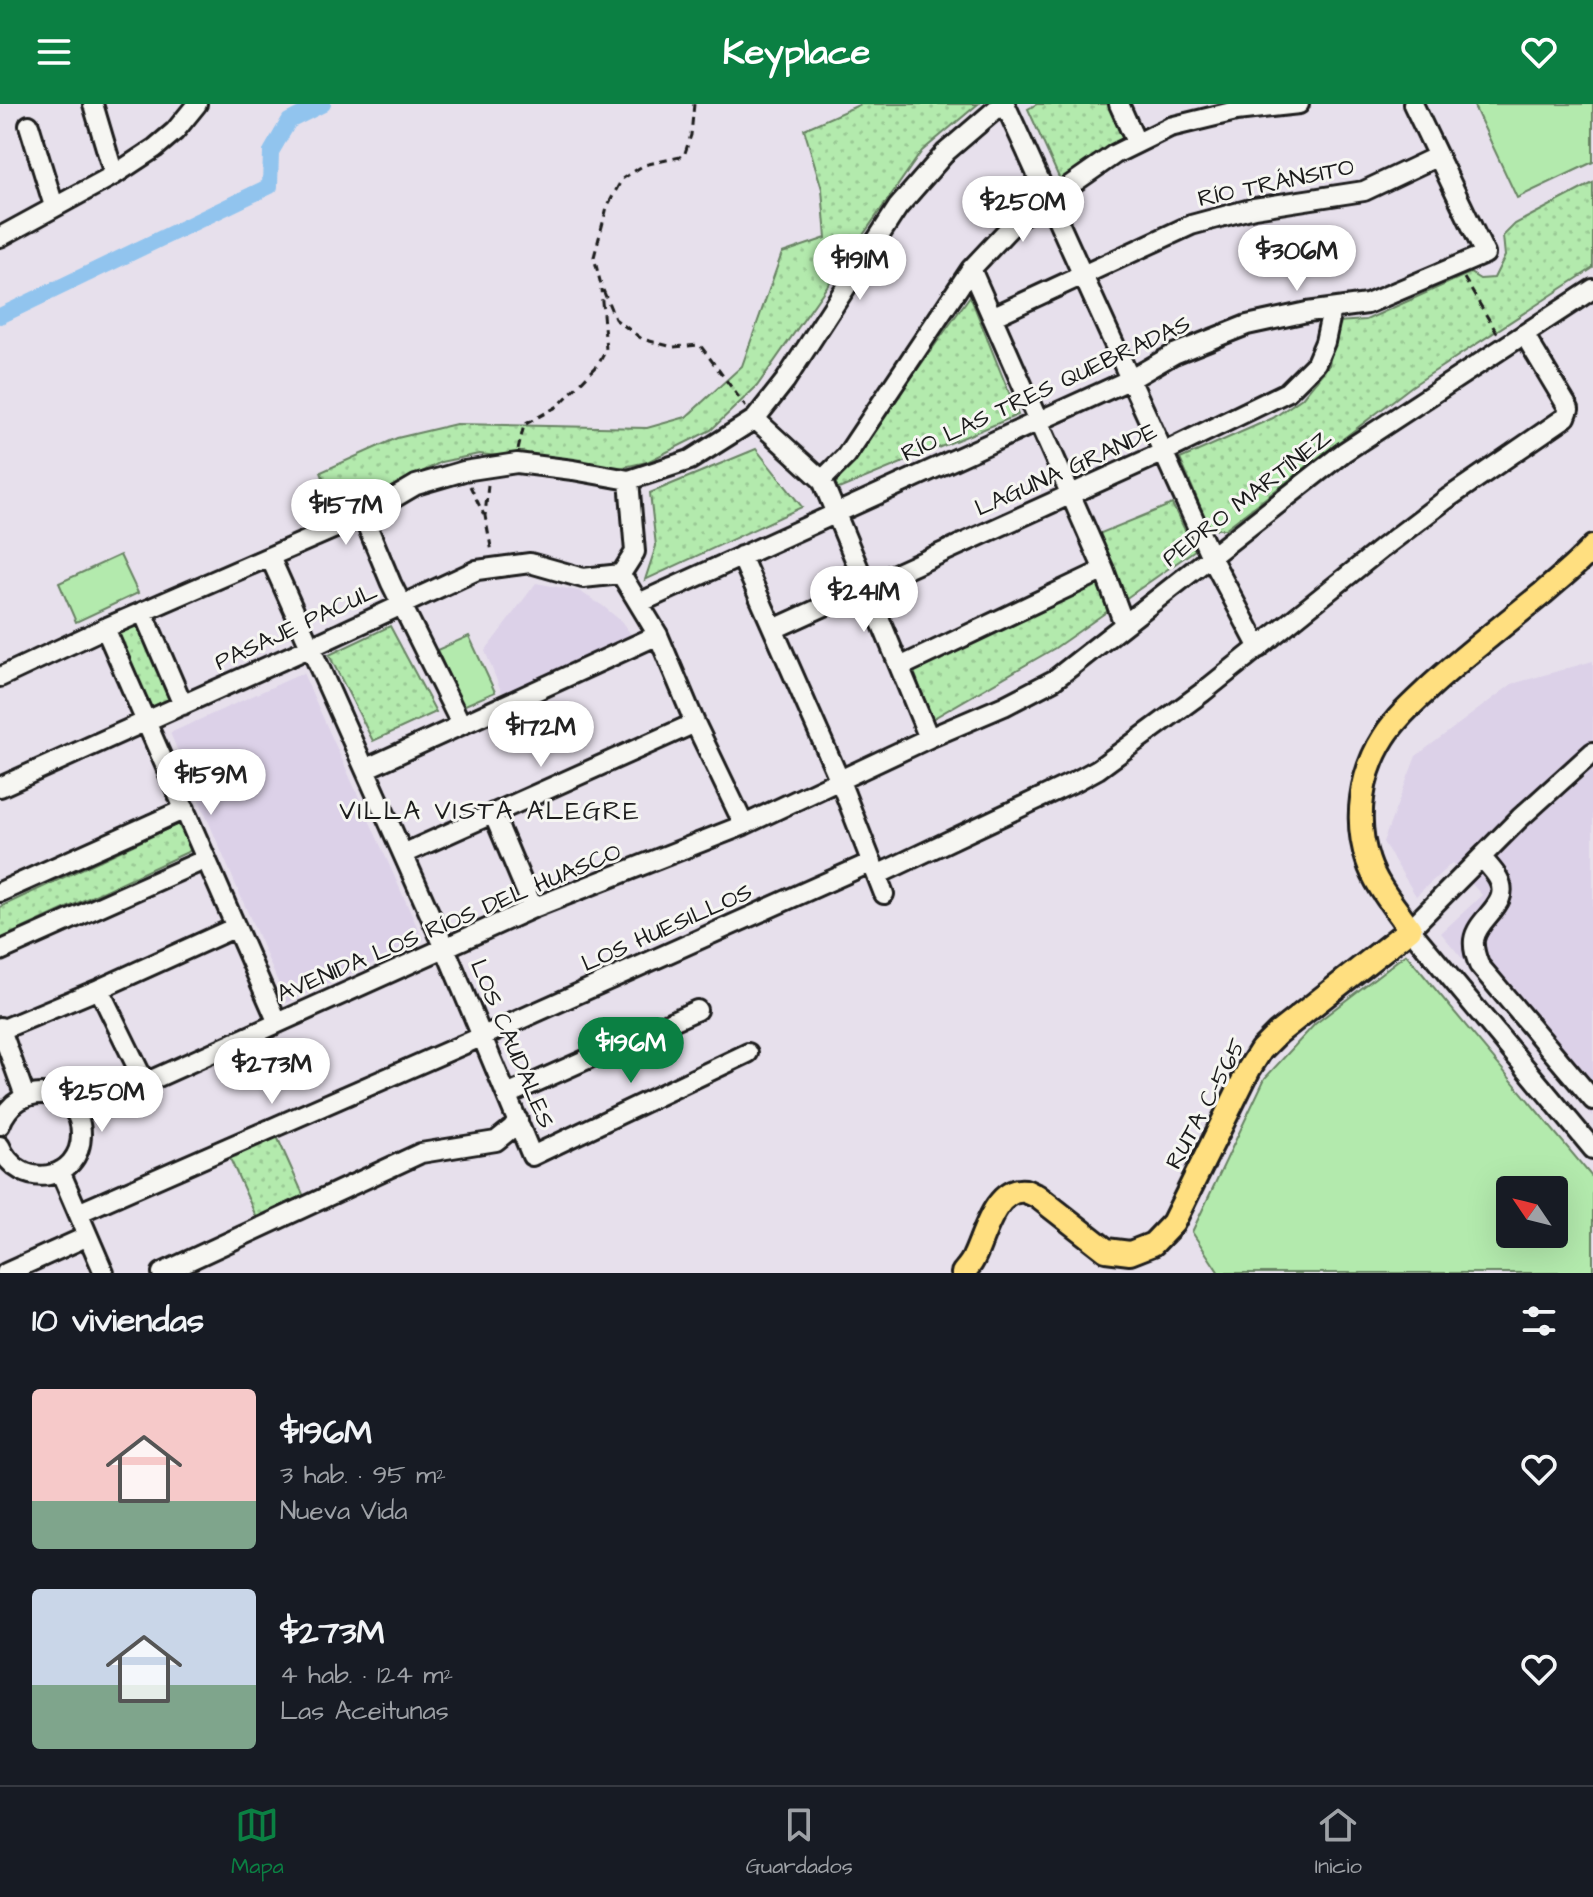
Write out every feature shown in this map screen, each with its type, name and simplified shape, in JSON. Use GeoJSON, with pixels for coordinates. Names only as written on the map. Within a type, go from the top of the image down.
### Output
{"type":"FeatureCollection","features":[{"type":"Feature","properties":{"kind":"main road"},"geometry":{"type":"LineString","coordinates":[[1410,929],[1380,886],[1368,862],[1364,845],[1362,794],[1374,756],[1384,737],[1407,708],[1593,547]]}},
{"type":"Feature","properties":{"kind":"main road","name":"RUTA C-565"},"geometry":{"type":"LineString","coordinates":[[963,1273],[973,1261],[996,1207],[1003,1199],[1025,1191],[1037,1196],[1106,1250],[1130,1253],[1153,1244],[1173,1223],[1261,1050],[1278,1033],[1410,929]]}},
{"type":"Feature","properties":{"kind":"street"},"geometry":{"type":"LineString","coordinates":[[93,104],[114,175]]}},
{"type":"Feature","properties":{"kind":"street"},"geometry":{"type":"LineString","coordinates":[[0,237],[114,175],[165,140],[197,104]]}},
{"type":"Feature","properties":{"kind":"street"},"geometry":{"type":"LineString","coordinates":[[0,677],[363,516],[416,485],[464,471],[517,463],[629,480],[690,460],[755,419],[785,381],[898,207],[946,152],[1004,104],[1211,557],[1259,648]]}},
{"type":"Feature","properties":{"kind":"street"},"geometry":{"type":"LineString","coordinates":[[1119,104],[1136,142]]}},
{"type":"Feature","properties":{"kind":"street"},"geometry":{"type":"LineString","coordinates":[[822,480],[846,456],[971,269],[1020,217],[1115,154],[1170,127],[1236,111],[1299,104]]}},
{"type":"Feature","properties":{"kind":"street"},"geometry":{"type":"LineString","coordinates":[[1413,104],[1438,156]]}},
{"type":"Feature","properties":{"kind":"street"},"geometry":{"type":"LineString","coordinates":[[29,125],[54,206]]}},
{"type":"Feature","properties":{"kind":"street","name":"RÍO LAS TRES QUEBRADAS"},"geometry":{"type":"LineString","coordinates":[[639,603],[1131,379],[1174,354],[1247,325],[1367,304],[1485,254],[1438,156]]}},
{"type":"Feature","properties":{"kind":"street","name":"RÍO TRÁNSITO"},"geometry":{"type":"LineString","coordinates":[[992,317],[1191,225],[1254,208],[1364,191],[1438,156]]}},
{"type":"Feature","properties":{"kind":"street"},"geometry":{"type":"LineString","coordinates":[[971,269],[1104,570],[1124,624]]}},
{"type":"Feature","properties":{"kind":"street","name":"PEDRO MARTÍNEZ"},"geometry":{"type":"LineString","coordinates":[[929,738],[1004,706],[1054,680],[1344,452],[1593,289]]}},
{"type":"Feature","properties":{"kind":"street","name":"LAGUNA GRANDE"},"geometry":{"type":"LineString","coordinates":[[774,629],[1164,452],[1287,392],[1316,363],[1325,342],[1332,309]]}},
{"type":"Feature","properties":{"kind":"street","name":"LOS HUESILLOS"},"geometry":{"type":"LineString","coordinates":[[78,1213],[1098,769],[1203,692],[1392,540],[1566,417],[1569,409],[1524,334]]}},
{"type":"Feature","properties":{"kind":"street"},"geometry":{"type":"LineString","coordinates":[[755,419],[822,480],[929,738]]}},
{"type":"Feature","properties":{"kind":"street"},"geometry":{"type":"LineString","coordinates":[[629,480],[635,552],[621,574],[658,635],[695,723],[744,825]]}},
{"type":"Feature","properties":{"kind":"street"},"geometry":{"type":"LineString","coordinates":[[363,516],[401,604],[461,724]]}},
{"type":"Feature","properties":{"kind":"street"},"geometry":{"type":"LineString","coordinates":[[741,556],[840,781],[884,894]]}},
{"type":"Feature","properties":{"kind":"street","name":"LOS CAUDALES"},"geometry":{"type":"LineString","coordinates":[[270,557],[445,948],[532,1156],[748,1053]]}},
{"type":"Feature","properties":{"kind":"street","name":"PASAJE PACUL"},"geometry":{"type":"LineString","coordinates":[[0,787],[477,570],[530,563],[583,578],[621,574]]}},
{"type":"Feature","properties":{"kind":"street"},"geometry":{"type":"LineString","coordinates":[[900,667],[1104,570]]}},
{"type":"Feature","properties":{"kind":"street"},"geometry":{"type":"LineString","coordinates":[[143,612],[183,705]]}},
{"type":"Feature","properties":{"kind":"street"},"geometry":{"type":"LineString","coordinates":[[105,628],[278,1023]]}},
{"type":"Feature","properties":{"kind":"street"},"geometry":{"type":"LineString","coordinates":[[365,769],[658,635]]}},
{"type":"Feature","properties":{"kind":"street"},"geometry":{"type":"LineString","coordinates":[[403,854],[695,723]]}},
{"type":"Feature","properties":{"kind":"street","name":"AVENIDA LOS RÍOS DEL HUASCO"},"geometry":{"type":"LineString","coordinates":[[76,1114],[533,908],[744,825],[929,738]]}},
{"type":"Feature","properties":{"kind":"street"},"geometry":{"type":"LineString","coordinates":[[1593,752],[1520,818],[1410,929],[1593,1149]]}},
{"type":"Feature","properties":{"kind":"street"},"geometry":{"type":"LineString","coordinates":[[0,892],[185,809]]}},
{"type":"Feature","properties":{"kind":"street"},"geometry":{"type":"LineString","coordinates":[[493,813],[533,908]]}},
{"type":"Feature","properties":{"kind":"street"},"geometry":{"type":"LineString","coordinates":[[1482,858],[1500,880],[1502,895],[1477,930],[1474,953],[1479,965],[1593,1100]]}},
{"type":"Feature","properties":{"kind":"street"},"geometry":{"type":"LineString","coordinates":[[0,951],[206,859]]}},
{"type":"Feature","properties":{"kind":"street"},"geometry":{"type":"LineString","coordinates":[[25,1096],[1,1029],[236,927]]}},
{"type":"Feature","properties":{"kind":"street"},"geometry":{"type":"LineString","coordinates":[[99,989],[145,1083]]}},
{"type":"Feature","properties":{"kind":"street"},"geometry":{"type":"LineString","coordinates":[[507,1095],[697,1010]]}},
{"type":"Feature","properties":{"kind":"street"},"geometry":{"type":"LineString","coordinates":[[0,1125],[16,1101],[37,1093],[59,1098],[76,1114],[80,1124],[80,1145],[75,1156],[60,1171],[45,1176],[29,1175],[14,1167],[1,1152]]}},
{"type":"Feature","properties":{"kind":"street"},"geometry":{"type":"LineString","coordinates":[[162,1273],[421,1153],[496,1141],[518,1120]]}},
{"type":"Feature","properties":{"kind":"street"},"geometry":{"type":"LineString","coordinates":[[60,1171],[104,1273]]}},
{"type":"Feature","properties":{"kind":"street"},"geometry":{"type":"LineString","coordinates":[[6,1273],[88,1236]]}},
{"type":"Feature","properties":{"kind":"path"},"geometry":{"type":"LineString","coordinates":[[694,104],[691,135],[684,156],[644,165],[622,179],[607,207],[594,257],[615,319],[642,339],[673,347],[700,345],[755,419]]}},
{"type":"Feature","properties":{"kind":"path"},"geometry":{"type":"LineString","coordinates":[[1458,266],[1505,347]]}},
{"type":"Feature","properties":{"kind":"path"},"geometry":{"type":"LineString","coordinates":[[517,463],[524,425],[558,406],[598,365],[606,350],[601,285]]}},
{"type":"Feature","properties":{"kind":"path"},"geometry":{"type":"LineString","coordinates":[[485,516],[489,467]]}},
{"type":"Feature","properties":{"kind":"path"},"geometry":{"type":"LineString","coordinates":[[464,471],[485,516],[496,568]]}},
{"type":"Feature","properties":{"kind":"shaded area"},"geometry":{"type":"Polygon","coordinates":[[[536,583],[579,591],[621,621],[633,637],[503,696],[485,651],[536,583]]]}},
{"type":"Feature","properties":{"kind":"shaded area"},"geometry":{"type":"Polygon","coordinates":[[[1593,661],[1593,1116],[1441,933],[1482,895],[1452,863],[1416,896],[1383,842],[1416,756],[1512,684],[1593,661]]]}},
{"type":"Feature","properties":{"kind":"shaded area"},"geometry":{"type":"Polygon","coordinates":[[[303,673],[423,940],[287,1003],[170,733],[303,673]]]}},
{"type":"Feature","properties":{"kind":"green space"},"geometry":{"type":"Polygon","coordinates":[[[861,104],[978,104],[922,151],[757,386],[711,430],[647,462],[619,468],[479,454],[441,462],[337,517],[321,472],[397,438],[456,424],[647,428],[686,417],[742,366],[782,253],[826,238],[822,189],[804,129],[861,104]]]}},
{"type":"Feature","properties":{"kind":"green space"},"geometry":{"type":"Polygon","coordinates":[[[1037,104],[1111,104],[1128,143],[1061,182],[1028,109],[1037,104]]]}},
{"type":"Feature","properties":{"kind":"green space"},"geometry":{"type":"Polygon","coordinates":[[[1473,104],[1593,104],[1593,162],[1517,198],[1473,104]]]}},
{"type":"Feature","properties":{"kind":"green space"},"geometry":{"type":"Polygon","coordinates":[[[1593,183],[1593,268],[1412,386],[1225,529],[1210,529],[1180,459],[1273,418],[1302,398],[1329,365],[1337,322],[1366,320],[1470,273],[1480,279],[1494,278],[1505,256],[1503,236],[1515,224],[1593,183]]]}},
{"type":"Feature","properties":{"kind":"green space"},"geometry":{"type":"Polygon","coordinates":[[[970,296],[1018,415],[829,493],[970,296]]]}},
{"type":"Feature","properties":{"kind":"green space"},"geometry":{"type":"Polygon","coordinates":[[[756,449],[802,507],[645,580],[656,546],[650,493],[756,449]]]}},
{"type":"Feature","properties":{"kind":"green space"},"geometry":{"type":"Polygon","coordinates":[[[1172,504],[1195,550],[1055,648],[932,719],[913,669],[1111,574],[1096,535],[1172,504]]]}},
{"type":"Feature","properties":{"kind":"green space"},"geometry":{"type":"Polygon","coordinates":[[[120,555],[138,593],[76,622],[59,583],[120,555]]]}},
{"type":"Feature","properties":{"kind":"green space"},"geometry":{"type":"Polygon","coordinates":[[[142,613],[181,704],[146,720],[106,628],[142,613]]]}},
{"type":"Feature","properties":{"kind":"green space"},"geometry":{"type":"Polygon","coordinates":[[[390,626],[436,712],[373,741],[329,655],[390,626]]]}},
{"type":"Feature","properties":{"kind":"green space"},"geometry":{"type":"Polygon","coordinates":[[[469,636],[495,692],[463,706],[437,650],[469,636]]]}},
{"type":"Feature","properties":{"kind":"green space"},"geometry":{"type":"Polygon","coordinates":[[[180,823],[192,850],[0,939],[0,907],[180,823]]]}},
{"type":"Feature","properties":{"kind":"green space"},"geometry":{"type":"Polygon","coordinates":[[[1406,954],[1593,1178],[1593,1273],[1219,1273],[1192,1232],[1265,1078],[1315,1024],[1406,954]]]}},
{"type":"Feature","properties":{"kind":"green space"},"geometry":{"type":"Polygon","coordinates":[[[275,1132],[306,1201],[259,1223],[228,1154],[275,1132]]]}},
{"type":"Feature","properties":{"kind":"waterway"},"geometry":{"type":"LineString","coordinates":[[0,316],[270,186],[271,152],[289,121],[323,104]]}},
{"type":"Feature","properties":{"kind":"district","name":"VILLA VISTA ALEGRE"},"geometry":{"type":"Point","coordinates":[490,811]}}]}
